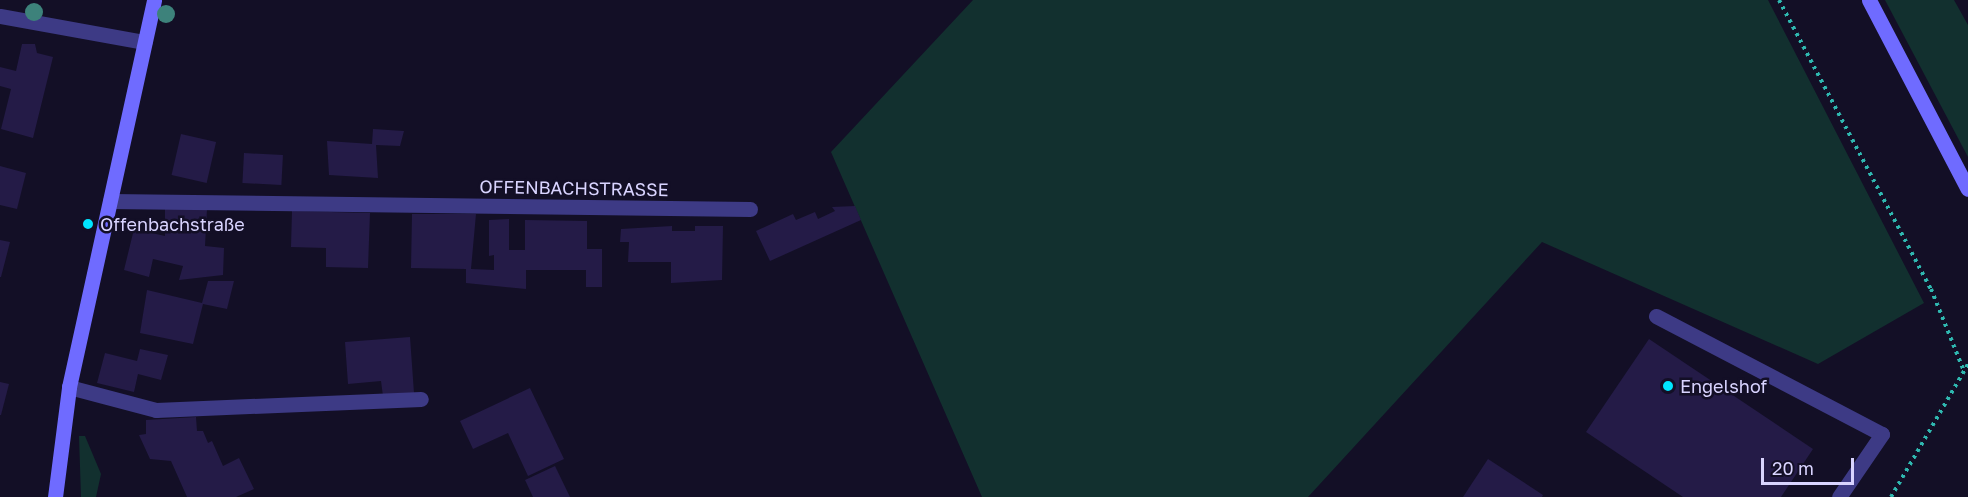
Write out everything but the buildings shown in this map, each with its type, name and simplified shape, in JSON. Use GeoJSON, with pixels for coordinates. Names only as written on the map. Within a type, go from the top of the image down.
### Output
{"type":"FeatureCollection","features":[{"type":"Feature","properties":{"kind":"street"},"geometry":{"type":"LineString","coordinates":[[55,497],[69,387],[154,0]]}},
{"type":"Feature","properties":{"kind":"street"},"geometry":{"type":"LineString","coordinates":[[1869,0],[1968,189]]}},
{"type":"Feature","properties":{"kind":"street"},"geometry":{"type":"LineString","coordinates":[[0,16],[145,42]]}},
{"type":"Feature","properties":{"kind":"street","name":"OFFENBACHSTRASSE"},"geometry":{"type":"LineString","coordinates":[[110,201],[750,209]]}},
{"type":"Feature","properties":{"kind":"street"},"geometry":{"type":"LineString","coordinates":[[1656,316],[1882,434],[1839,497]]}},
{"type":"Feature","properties":{"kind":"street"},"geometry":{"type":"LineString","coordinates":[[69,387],[156,410],[421,399]]}},
{"type":"Feature","properties":{"kind":"path"},"geometry":{"type":"LineString","coordinates":[[1779,0],[1931,289],[1964,371]]}},
{"type":"Feature","properties":{"kind":"path"},"geometry":{"type":"LineString","coordinates":[[1891,497],[1968,364]]}},
{"type":"Feature","properties":{"kind":"green space"},"geometry":{"type":"Polygon","coordinates":[[[973,0],[1768,0],[1924,303],[1818,364],[1542,242],[1308,497],[982,497],[831,152],[973,0]]]}},
{"type":"Feature","properties":{"kind":"green space"},"geometry":{"type":"Polygon","coordinates":[[[1885,0],[1954,0],[1968,25],[1968,157],[1885,0]]]}},
{"type":"Feature","properties":{"kind":"green space"},"geometry":{"type":"Polygon","coordinates":[[[79,436],[85,436],[101,474],[96,497],[81,497],[79,436]]]}},
{"type":"Feature","properties":{"kind":"place","name":"Offenbachstraße"},"geometry":{"type":"Point","coordinates":[88,224]}},
{"type":"Feature","properties":{"kind":"place","name":"Engelshof"},"geometry":{"type":"Point","coordinates":[1668,386]}}]}
